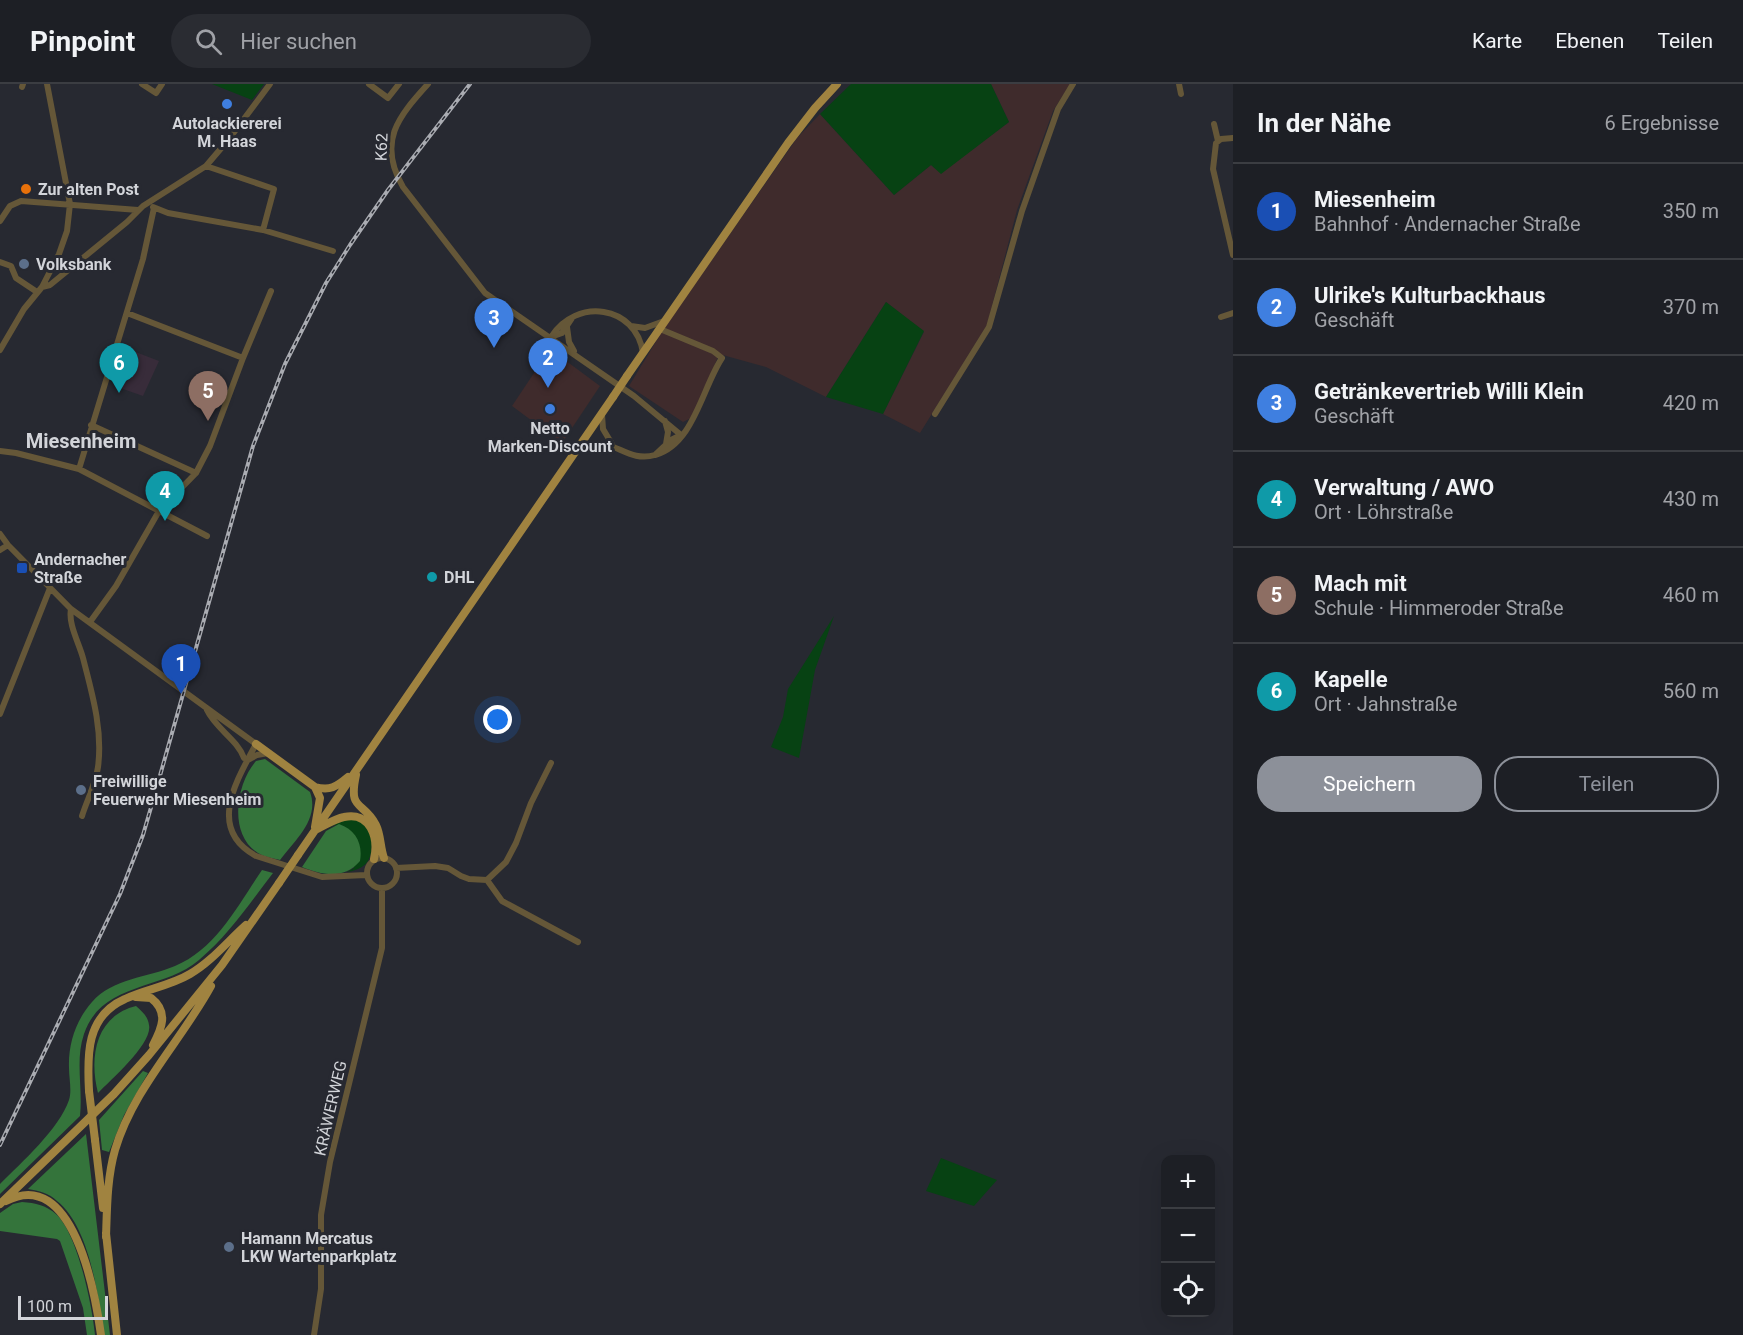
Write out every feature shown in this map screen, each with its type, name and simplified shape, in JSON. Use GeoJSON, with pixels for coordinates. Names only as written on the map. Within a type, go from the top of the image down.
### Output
{"type":"FeatureCollection","features":[{"type":"Feature","properties":{"kind":"main road"},"geometry":{"type":"LineString","coordinates":[[0,1204],[114,1094],[149,1055],[222,965],[788,143],[837,84]]}},
{"type":"Feature","properties":{"kind":"main road"},"geometry":{"type":"LineString","coordinates":[[256,744],[315,787],[319,793],[320,805],[315,831]]}},
{"type":"Feature","properties":{"kind":"main road"},"geometry":{"type":"LineString","coordinates":[[315,787],[333,789],[357,769]]}},
{"type":"Feature","properties":{"kind":"main road"},"geometry":{"type":"LineString","coordinates":[[357,769],[354,800],[375,823],[384,858]]}},
{"type":"Feature","properties":{"kind":"main road"},"geometry":{"type":"LineString","coordinates":[[315,831],[343,817],[354,816],[364,820],[374,834],[376,846],[374,859]]}},
{"type":"Feature","properties":{"kind":"main road"},"geometry":{"type":"LineString","coordinates":[[117,1335],[89,1091],[87,1060],[91,1037],[102,1018],[124,999],[191,974],[257,914]]}},
{"type":"Feature","properties":{"kind":"main road"},"geometry":{"type":"LineString","coordinates":[[106,1237],[109,1179],[120,1135],[143,1091],[203,1001],[222,965]]}},
{"type":"Feature","properties":{"kind":"main road"},"geometry":{"type":"LineString","coordinates":[[124,999],[146,997],[155,1002],[161,1010],[163,1020],[161,1029],[149,1055]]}},
{"type":"Feature","properties":{"kind":"main road"},"geometry":{"type":"LineString","coordinates":[[0,1204],[14,1197],[35,1195],[48,1200],[63,1213],[71,1227],[83,1260],[101,1335]]}},
{"type":"Feature","properties":{"kind":"street"},"geometry":{"type":"LineString","coordinates":[[0,350],[24,309],[40,290],[59,254],[67,231],[70,204],[47,84]]}},
{"type":"Feature","properties":{"kind":"street"},"geometry":{"type":"LineString","coordinates":[[142,84],[156,93],[162,84]]}},
{"type":"Feature","properties":{"kind":"street"},"geometry":{"type":"LineString","coordinates":[[40,290],[50,285],[127,222],[138,210],[206,166],[270,84]]}},
{"type":"Feature","properties":{"kind":"street"},"geometry":{"type":"LineString","coordinates":[[369,84],[388,98],[399,84]]}},
{"type":"Feature","properties":{"kind":"street","name":"K62"},"geometry":{"type":"LineString","coordinates":[[428,84],[407,107],[395,126],[392,154],[398,178],[485,293],[576,354],[681,435]]}},
{"type":"Feature","properties":{"kind":"street"},"geometry":{"type":"LineString","coordinates":[[935,414],[989,327],[1022,211],[1058,109],[1073,84]]}},
{"type":"Feature","properties":{"kind":"street"},"geometry":{"type":"LineString","coordinates":[[1179,84],[1181,94]]}},
{"type":"Feature","properties":{"kind":"street"},"geometry":{"type":"LineString","coordinates":[[1214,124],[1218,141],[1214,148],[1213,169],[1233,255]]}},
{"type":"Feature","properties":{"kind":"street"},"geometry":{"type":"LineString","coordinates":[[1218,141],[1233,138]]}},
{"type":"Feature","properties":{"kind":"street"},"geometry":{"type":"LineString","coordinates":[[206,166],[274,189],[263,230]]}},
{"type":"Feature","properties":{"kind":"street"},"geometry":{"type":"LineString","coordinates":[[0,221],[10,206],[21,201],[138,210]]}},
{"type":"Feature","properties":{"kind":"street"},"geometry":{"type":"LineString","coordinates":[[79,469],[143,259],[154,208],[151,201]]}},
{"type":"Feature","properties":{"kind":"street"},"geometry":{"type":"LineString","coordinates":[[154,208],[168,213],[263,230],[333,250]]}},
{"type":"Feature","properties":{"kind":"street"},"geometry":{"type":"LineString","coordinates":[[0,262],[11,266],[16,278],[40,290]]}},
{"type":"Feature","properties":{"kind":"street"},"geometry":{"type":"LineString","coordinates":[[90,622],[117,586],[159,511],[196,473],[210,446],[271,291]]}},
{"type":"Feature","properties":{"kind":"street"},"geometry":{"type":"LineString","coordinates":[[551,337],[561,323],[574,316],[587,311],[602,311],[630,326],[639,338],[644,353]]}},
{"type":"Feature","properties":{"kind":"street"},"geometry":{"type":"LineString","coordinates":[[127,313],[243,358]]}},
{"type":"Feature","properties":{"kind":"street"},"geometry":{"type":"LineString","coordinates":[[1221,317],[1233,313]]}},
{"type":"Feature","properties":{"kind":"street"},"geometry":{"type":"LineString","coordinates":[[551,337],[562,333],[574,316]]}},
{"type":"Feature","properties":{"kind":"street"},"geometry":{"type":"LineString","coordinates":[[630,326],[653,327],[667,319]]}},
{"type":"Feature","properties":{"kind":"street"},"geometry":{"type":"LineString","coordinates":[[567,326],[568,342],[576,354]]}},
{"type":"Feature","properties":{"kind":"street"},"geometry":{"type":"LineString","coordinates":[[602,414],[603,429],[607,439],[615,446],[635,456],[655,455],[674,446],[694,420],[713,372],[722,357],[660,329]]}},
{"type":"Feature","properties":{"kind":"street"},"geometry":{"type":"LineString","coordinates":[[665,421],[668,432],[666,444]]}},
{"type":"Feature","properties":{"kind":"street"},"geometry":{"type":"LineString","coordinates":[[91,425],[196,473]]}},
{"type":"Feature","properties":{"kind":"street"},"geometry":{"type":"LineString","coordinates":[[655,455],[666,444],[681,435]]}},
{"type":"Feature","properties":{"kind":"street"},"geometry":{"type":"LineString","coordinates":[[579,447],[594,442],[615,446]]}},
{"type":"Feature","properties":{"kind":"street"},"geometry":{"type":"LineString","coordinates":[[0,451],[79,469],[207,536]]}},
{"type":"Feature","properties":{"kind":"street"},"geometry":{"type":"LineString","coordinates":[[0,534],[71,609],[256,744],[246,760],[231,796],[228,810],[231,829],[243,847],[266,860],[322,877],[366,875]]}},
{"type":"Feature","properties":{"kind":"street"},"geometry":{"type":"LineString","coordinates":[[0,550],[8,545]]}},
{"type":"Feature","properties":{"kind":"street"},"geometry":{"type":"LineString","coordinates":[[0,714],[50,588]]}},
{"type":"Feature","properties":{"kind":"street"},"geometry":{"type":"LineString","coordinates":[[71,609],[70,615],[99,728],[98,768],[82,816]]}},
{"type":"Feature","properties":{"kind":"street"},"geometry":{"type":"LineString","coordinates":[[206,707],[246,760]]}},
{"type":"Feature","properties":{"kind":"street"},"geometry":{"type":"LineString","coordinates":[[246,760],[268,753]]}},
{"type":"Feature","properties":{"kind":"street"},"geometry":{"type":"LineString","coordinates":[[487,880],[506,862],[531,803],[552,763]]}},
{"type":"Feature","properties":{"kind":"street"},"geometry":{"type":"LineString","coordinates":[[374,859],[390,860],[396,868],[396,880],[390,886],[382,888],[373,886],[366,875],[369,864],[374,859]]}},
{"type":"Feature","properties":{"kind":"street"},"geometry":{"type":"LineString","coordinates":[[396,868],[435,866],[447,868],[461,876],[487,880],[502,901],[578,942]]}},
{"type":"Feature","properties":{"kind":"street","name":"KRÄWERWEG"},"geometry":{"type":"LineString","coordinates":[[314,1335],[321,1289],[321,1215],[330,1162],[382,948],[382,888]]}},
{"type":"Feature","properties":{"kind":"shaded area"},"geometry":{"type":"Polygon","coordinates":[[[991,84],[1070,84],[1053,111],[1017,210],[987,325],[920,433],[883,414],[924,332],[886,302],[826,397],[766,367],[719,354],[691,418],[683,422],[629,386],[663,330],[797,138],[820,114],[894,195],[931,165],[941,173],[1009,122],[991,84]]]}},
{"type":"Feature","properties":{"kind":"shaded area"},"geometry":{"type":"Polygon","coordinates":[[[120,346],[159,361],[143,396],[123,389],[118,377],[112,373],[120,346]]]}},
{"type":"Feature","properties":{"kind":"shaded area"},"geometry":{"type":"Polygon","coordinates":[[[550,349],[600,386],[562,443],[512,406],[550,349]]]}},
{"type":"Feature","properties":{"kind":"green space"},"geometry":{"type":"Polygon","coordinates":[[[212,84],[264,84],[252,100],[212,84]]]}},
{"type":"Feature","properties":{"kind":"green space"},"geometry":{"type":"Polygon","coordinates":[[[851,84],[991,84],[1009,122],[941,174],[931,165],[894,195],[820,114],[851,84]]]}},
{"type":"Feature","properties":{"kind":"green space"},"geometry":{"type":"Polygon","coordinates":[[[886,302],[924,331],[883,414],[826,397],[886,302]]]}},
{"type":"Feature","properties":{"kind":"green space"},"geometry":{"type":"Polygon","coordinates":[[[834,616],[815,670],[799,758],[771,747],[783,717],[788,689],[834,616]]]}},
{"type":"Feature","properties":{"kind":"green space"},"geometry":{"type":"Polygon","coordinates":[[[265,759],[310,792],[312,802],[309,820],[299,837],[280,860],[260,854],[248,845],[239,822],[238,808],[244,782],[256,761],[265,759]]]}},
{"type":"Feature","properties":{"kind":"green space"},"geometry":{"type":"Polygon","coordinates":[[[358,819],[372,833],[371,854],[366,864],[347,872],[354,868],[344,826],[334,825],[326,831],[338,821],[358,819]]]}},
{"type":"Feature","properties":{"kind":"green space"},"geometry":{"type":"Polygon","coordinates":[[[339,824],[350,830],[357,838],[360,861],[347,871],[332,874],[302,867],[326,831],[339,824]]]}},
{"type":"Feature","properties":{"kind":"green space"},"geometry":{"type":"Polygon","coordinates":[[[262,870],[273,873],[210,951],[184,970],[119,995],[104,1004],[93,1017],[81,1044],[80,1116],[0,1194],[0,1184],[49,1134],[64,1111],[70,1096],[69,1059],[72,1041],[77,1024],[86,1009],[100,994],[110,988],[175,966],[203,949],[225,925],[262,870]]]}},
{"type":"Feature","properties":{"kind":"green space"},"geometry":{"type":"Polygon","coordinates":[[[136,1006],[148,1020],[148,1033],[145,1041],[130,1061],[98,1093],[94,1066],[98,1040],[112,1019],[122,1011],[136,1006]]]}},
{"type":"Feature","properties":{"kind":"green space"},"geometry":{"type":"Polygon","coordinates":[[[143,1071],[148,1073],[124,1115],[109,1152],[102,1150],[99,1120],[143,1071]]]}},
{"type":"Feature","properties":{"kind":"green space"},"geometry":{"type":"Polygon","coordinates":[[[86,1134],[110,1335],[104,1335],[91,1263],[77,1227],[54,1198],[28,1189],[86,1134]]]}},
{"type":"Feature","properties":{"kind":"green space"},"geometry":{"type":"Polygon","coordinates":[[[941,1158],[997,1180],[974,1206],[926,1191],[941,1158]]]}},
{"type":"Feature","properties":{"kind":"green space"},"geometry":{"type":"Polygon","coordinates":[[[22,1202],[49,1209],[65,1225],[83,1272],[95,1335],[87,1335],[83,1308],[60,1241],[0,1231],[0,1213],[13,1204],[22,1202]]]}},
{"type":"Feature","properties":{"kind":"railway"},"geometry":{"type":"LineString","coordinates":[[0,1145],[120,894],[143,835],[253,446],[285,364],[326,283],[350,245],[388,190],[470,84]]}},
{"type":"Feature","properties":{"kind":"place","name":"Autolackiererei M. Haas"},"geometry":{"type":"Point","coordinates":[227,104]}},
{"type":"Feature","properties":{"kind":"place","name":"Zur alten Post"},"geometry":{"type":"Point","coordinates":[26,189]}},
{"type":"Feature","properties":{"kind":"place","name":"Volksbank"},"geometry":{"type":"Point","coordinates":[24,264]}},
{"type":"Feature","properties":{"kind":"place","name":"Getränkevertrieb Willi Klein"},"geometry":{"type":"Point","coordinates":[494,348]}},
{"type":"Feature","properties":{"kind":"place","name":"Ulrike's Kulturbackhaus"},"geometry":{"type":"Point","coordinates":[548,388]}},
{"type":"Feature","properties":{"kind":"place","name":"Kapelle"},"geometry":{"type":"Point","coordinates":[119,393]}},
{"type":"Feature","properties":{"kind":"place","name":"Netto Marken-Discount"},"geometry":{"type":"Point","coordinates":[550,409]}},
{"type":"Feature","properties":{"kind":"place","name":"Mach mit"},"geometry":{"type":"Point","coordinates":[208,421]}},
{"type":"Feature","properties":{"kind":"place","name":"Verwaltung / AWO"},"geometry":{"type":"Point","coordinates":[165,521]}},
{"type":"Feature","properties":{"kind":"place","name":"Andernacher Straße"},"geometry":{"type":"Point","coordinates":[22,568]}},
{"type":"Feature","properties":{"kind":"place","name":"DHL"},"geometry":{"type":"Point","coordinates":[432,577]}},
{"type":"Feature","properties":{"kind":"place","name":"Miesenheim"},"geometry":{"type":"Point","coordinates":[181,694]}},
{"type":"Feature","properties":{"kind":"place","name":"Freiwillige Feuerwehr Miesenheim"},"geometry":{"type":"Point","coordinates":[81,790]}},
{"type":"Feature","properties":{"kind":"place","name":"Hamann Mercatus LKW Wartenparkplatz"},"geometry":{"type":"Point","coordinates":[229,1247]}},
{"type":"Feature","properties":{"kind":"district","name":"Miesenheim"},"geometry":{"type":"Point","coordinates":[81,441]}}]}
